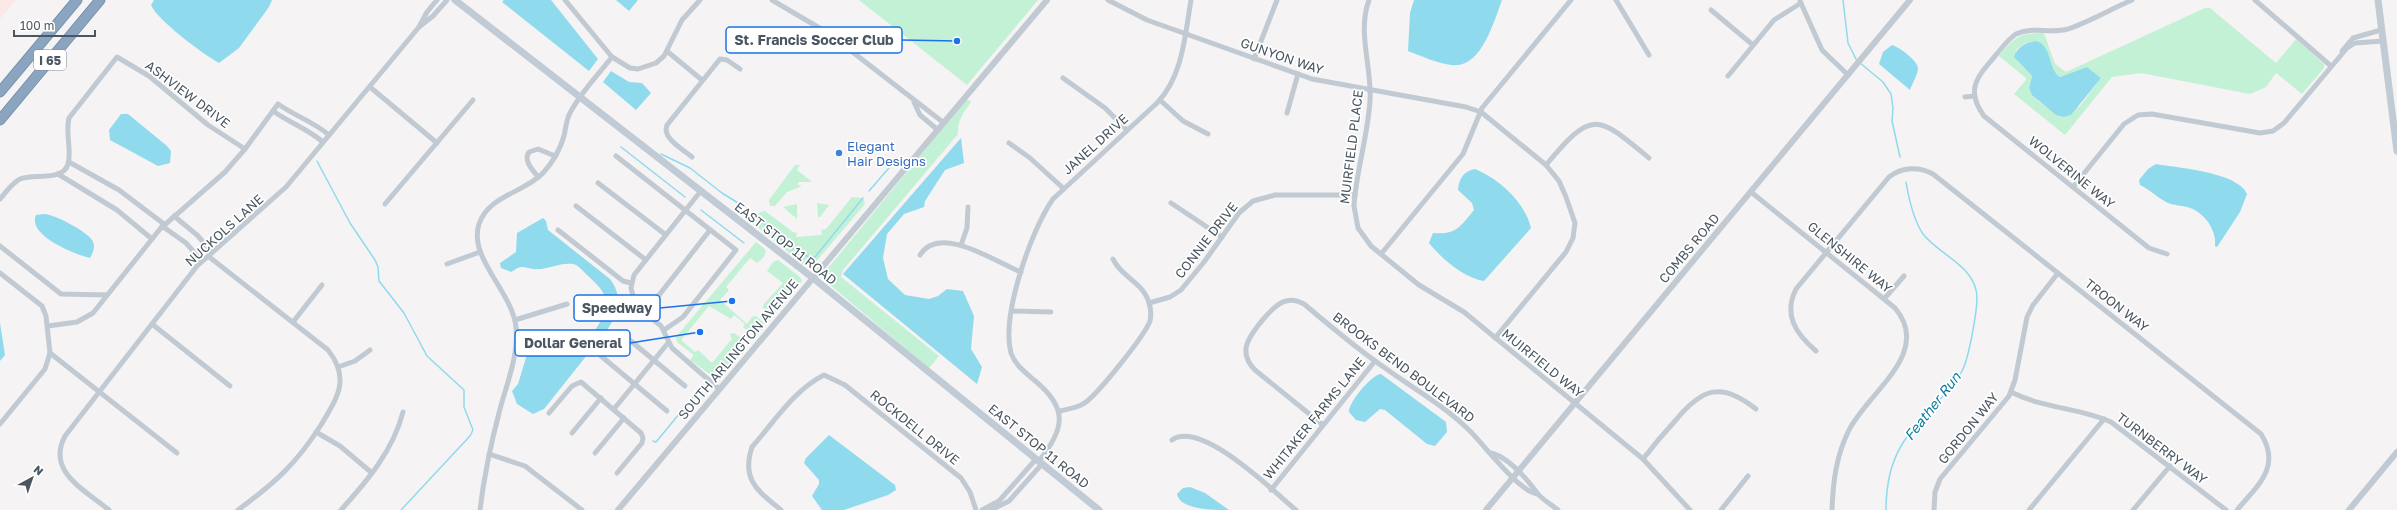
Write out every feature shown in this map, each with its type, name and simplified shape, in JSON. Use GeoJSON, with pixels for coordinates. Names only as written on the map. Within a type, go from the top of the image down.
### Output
{"type":"FeatureCollection","features":[{"type":"Feature","properties":{"kind":"highway","name":"I 65"},"geometry":{"type":"LineString","coordinates":[[0,92],[77,0]]}},
{"type":"Feature","properties":{"kind":"highway","name":"I 65"},"geometry":{"type":"LineString","coordinates":[[0,120],[100,0]]}},
{"type":"Feature","properties":{"kind":"main road","name":"EAST STOP 11 ROAD"},"geometry":{"type":"LineString","coordinates":[[455,0],[700,192],[813,278],[1098,510]]}},
{"type":"Feature","properties":{"kind":"main road"},"geometry":{"type":"LineString","coordinates":[[2378,0],[2397,151]]}},
{"type":"Feature","properties":{"kind":"street","name":"NUCKOLS LANE"},"geometry":{"type":"LineString","coordinates":[[419,28],[427,12],[437,0]]}},
{"type":"Feature","properties":{"kind":"street","name":"NUCKOLS LANE"},"geometry":{"type":"LineString","coordinates":[[110,510],[64,472],[59,459],[61,444],[65,436],[202,261],[280,193],[419,28],[433,16],[447,0]]}},
{"type":"Feature","properties":{"kind":"street"},"geometry":{"type":"LineString","coordinates":[[565,0],[612,57],[630,68],[638,69],[656,63],[668,52],[682,20],[700,0]]}},
{"type":"Feature","properties":{"kind":"street"},"geometry":{"type":"LineString","coordinates":[[772,0],[828,33],[914,102],[944,123]]}},
{"type":"Feature","properties":{"kind":"street","name":"SOUTH ARLINGTON AVENUE"},"geometry":{"type":"LineString","coordinates":[[618,510],[718,388],[813,278],[1047,0]]}},
{"type":"Feature","properties":{"kind":"street","name":"GUNYON WAY"},"geometry":{"type":"LineString","coordinates":[[1108,0],[1133,14],[1185,34],[1324,82],[1480,111]]}},
{"type":"Feature","properties":{"kind":"street","name":"JANEL DRIVE"},"geometry":{"type":"LineString","coordinates":[[1012,311],[1014,294],[1021,272],[1044,213],[1063,188],[1160,100],[1174,79],[1185,34],[1191,0]]}},
{"type":"Feature","properties":{"kind":"street"},"geometry":{"type":"LineString","coordinates":[[1254,59],[1277,0]]}},
{"type":"Feature","properties":{"kind":"street","name":"MUIRFIELD PLACE"},"geometry":{"type":"LineString","coordinates":[[1369,0],[1364,26],[1370,90],[1367,125],[1355,195],[1356,221],[1363,237],[1371,246]]}},
{"type":"Feature","properties":{"kind":"street"},"geometry":{"type":"LineString","coordinates":[[1381,254],[1463,154],[1480,111],[1571,0]]}},
{"type":"Feature","properties":{"kind":"street"},"geometry":{"type":"LineString","coordinates":[[1616,0],[1649,55]]}},
{"type":"Feature","properties":{"kind":"street","name":"COMBS ROAD"},"geometry":{"type":"LineString","coordinates":[[1486,510],[1910,0]]}},
{"type":"Feature","properties":{"kind":"street"},"geometry":{"type":"LineString","coordinates":[[1965,97],[1974,96],[1975,84],[1980,75],[2010,38],[2017,33],[2026,31],[2067,29],[2132,0]]}},
{"type":"Feature","properties":{"kind":"street"},"geometry":{"type":"LineString","coordinates":[[2256,0],[2331,66]]}},
{"type":"Feature","properties":{"kind":"street"},"geometry":{"type":"LineString","coordinates":[[1728,76],[1778,16],[1800,2],[1822,50],[1848,75]]}},
{"type":"Feature","properties":{"kind":"street"},"geometry":{"type":"LineString","coordinates":[[1710,10],[1753,45]]}},
{"type":"Feature","properties":{"kind":"street"},"geometry":{"type":"LineString","coordinates":[[2331,66],[2347,43],[2353,38],[2381,30]]}},
{"type":"Feature","properties":{"kind":"street"},"geometry":{"type":"LineString","coordinates":[[2073,187],[2124,124],[2134,116],[2152,114],[2260,133],[2269,132],[2284,123],[2347,48],[2355,43],[2383,41]]}},
{"type":"Feature","properties":{"kind":"street"},"geometry":{"type":"LineString","coordinates":[[668,52],[702,80]]}},
{"type":"Feature","properties":{"kind":"street","name":"ASHVIEW DRIVE"},"geometry":{"type":"LineString","coordinates":[[69,162],[67,127],[69,118],[117,57],[149,76],[208,126],[245,149]]}},
{"type":"Feature","properties":{"kind":"street"},"geometry":{"type":"LineString","coordinates":[[480,510],[489,454],[515,351],[515,320],[510,304],[480,252],[478,229],[486,211],[499,199],[524,188],[538,177],[555,156],[563,140],[569,115],[580,98],[612,57]]}},
{"type":"Feature","properties":{"kind":"street"},"geometry":{"type":"LineString","coordinates":[[692,157],[670,139],[666,128],[702,80],[720,59],[727,60],[740,69]]}},
{"type":"Feature","properties":{"kind":"street"},"geometry":{"type":"LineString","coordinates":[[1288,113],[1298,74]]}},
{"type":"Feature","properties":{"kind":"street"},"geometry":{"type":"LineString","coordinates":[[1063,78],[1106,108],[1127,130]]}},
{"type":"Feature","properties":{"kind":"street"},"geometry":{"type":"LineString","coordinates":[[370,87],[437,143]]}},
{"type":"Feature","properties":{"kind":"street","name":"WOLVERINE WAY"},"geometry":{"type":"LineString","coordinates":[[1974,96],[1977,107],[1984,116],[2149,248],[2167,254]]}},
{"type":"Feature","properties":{"kind":"street"},"geometry":{"type":"LineString","coordinates":[[385,204],[473,100]]}},
{"type":"Feature","properties":{"kind":"street"},"geometry":{"type":"LineString","coordinates":[[1160,100],[1183,121],[1208,134]]}},
{"type":"Feature","properties":{"kind":"street"},"geometry":{"type":"LineString","coordinates":[[914,102],[920,115],[938,130]]}},
{"type":"Feature","properties":{"kind":"street"},"geometry":{"type":"LineString","coordinates":[[48,326],[84,320],[95,311],[163,225],[217,180],[245,149],[278,104],[299,118],[318,126],[329,135]]}},
{"type":"Feature","properties":{"kind":"street"},"geometry":{"type":"LineString","coordinates":[[272,111],[297,126],[311,131],[323,142]]}},
{"type":"Feature","properties":{"kind":"street"},"geometry":{"type":"LineString","coordinates":[[1480,111],[1546,165],[1559,181],[1574,218],[1573,238],[1566,252],[1495,338]]}},
{"type":"Feature","properties":{"kind":"street"},"geometry":{"type":"LineString","coordinates":[[1546,165],[1573,134],[1586,126],[1596,125],[1604,125],[1617,132],[1649,158]]}},
{"type":"Feature","properties":{"kind":"street"},"geometry":{"type":"LineString","coordinates":[[1009,143],[1030,158],[1063,188]]}},
{"type":"Feature","properties":{"kind":"street"},"geometry":{"type":"LineString","coordinates":[[538,177],[528,162],[527,157],[529,152],[538,149],[555,156]]}},
{"type":"Feature","properties":{"kind":"street"},"geometry":{"type":"LineString","coordinates":[[616,156],[736,250],[682,318],[664,330]]}},
{"type":"Feature","properties":{"kind":"street"},"geometry":{"type":"LineString","coordinates":[[0,199],[21,178],[58,174],[66,168],[69,162],[119,190],[186,243],[202,261]]}},
{"type":"Feature","properties":{"kind":"street","name":"TROON WAY"},"geometry":{"type":"LineString","coordinates":[[1816,351],[1802,339],[1795,329],[1792,320],[1791,305],[1798,286],[1885,181],[1896,173],[1910,168],[1924,170],[1949,186],[2256,429],[2267,445],[2270,462],[2266,473],[2237,510]]}},
{"type":"Feature","properties":{"kind":"street"},"geometry":{"type":"LineString","coordinates":[[58,174],[117,210],[152,239]]}},
{"type":"Feature","properties":{"kind":"street"},"geometry":{"type":"LineString","coordinates":[[598,183],[666,235]]}},
{"type":"Feature","properties":{"kind":"street"},"geometry":{"type":"LineString","coordinates":[[700,192],[646,260],[631,283],[632,298],[645,313],[664,330],[668,343],[718,388]]}},
{"type":"Feature","properties":{"kind":"street","name":"GLENSHIRE WAY"},"geometry":{"type":"LineString","coordinates":[[1751,192],[1884,299],[1899,312],[1906,326],[1908,339],[1904,356],[1861,410],[1848,431],[1835,470],[1832,510]]}},
{"type":"Feature","properties":{"kind":"street","name":"CONNIE DRIVE"},"geometry":{"type":"LineString","coordinates":[[1149,303],[1170,297],[1181,290],[1243,209],[1260,198],[1275,195],[1355,195]]}},
{"type":"Feature","properties":{"kind":"street"},"geometry":{"type":"LineString","coordinates":[[1171,203],[1222,237]]}},
{"type":"Feature","properties":{"kind":"street"},"geometry":{"type":"LineString","coordinates":[[576,206],[646,260]]}},
{"type":"Feature","properties":{"kind":"street"},"geometry":{"type":"LineString","coordinates":[[961,245],[967,228],[968,208]]}},
{"type":"Feature","properties":{"kind":"street"},"geometry":{"type":"LineString","coordinates":[[174,216],[197,235],[210,254],[328,350],[338,367],[340,380],[338,395],[316,432],[286,472],[238,510]]}},
{"type":"Feature","properties":{"kind":"street"},"geometry":{"type":"LineString","coordinates":[[558,230],[623,282],[631,283]]}},
{"type":"Feature","properties":{"kind":"street"},"geometry":{"type":"LineString","coordinates":[[645,313],[710,230]]}},
{"type":"Feature","properties":{"kind":"street"},"geometry":{"type":"LineString","coordinates":[[920,255],[929,246],[949,242],[961,245],[1021,272]]}},
{"type":"Feature","properties":{"kind":"street"},"geometry":{"type":"LineString","coordinates":[[0,246],[61,294],[108,295]]}},
{"type":"Feature","properties":{"kind":"street","name":"MUIRFIELD WAY"},"geometry":{"type":"LineString","coordinates":[[1371,246],[1419,285],[1456,306],[1643,459],[1690,510]]}},
{"type":"Feature","properties":{"kind":"street"},"geometry":{"type":"LineString","coordinates":[[446,264],[480,252]]}},
{"type":"Feature","properties":{"kind":"street"},"geometry":{"type":"LineString","coordinates":[[1060,411],[1083,404],[1096,393],[1147,329],[1151,314],[1149,303],[1141,287],[1120,269],[1113,259]]}},
{"type":"Feature","properties":{"kind":"street"},"geometry":{"type":"LineString","coordinates":[[0,273],[40,304],[45,312],[48,326],[50,354],[45,369],[0,424]]}},
{"type":"Feature","properties":{"kind":"street","name":"GORDON WAY"},"geometry":{"type":"LineString","coordinates":[[1934,510],[1935,492],[1942,478],[2011,392],[2027,317],[2033,305],[2058,273]]}},
{"type":"Feature","properties":{"kind":"street"},"geometry":{"type":"LineString","coordinates":[[1884,299],[1904,276]]}},
{"type":"Feature","properties":{"kind":"street"},"geometry":{"type":"LineString","coordinates":[[293,322],[322,285]]}},
{"type":"Feature","properties":{"kind":"street","name":"BROOKS BEND BOULEVARD"},"geometry":{"type":"LineString","coordinates":[[1323,425],[1255,370],[1248,361],[1246,351],[1250,338],[1273,309],[1280,303],[1292,300],[1304,304],[1375,361],[1429,397],[1463,425],[1491,453],[1494,459],[1514,478],[1533,494],[1538,494]]}},
{"type":"Feature","properties":{"kind":"street"},"geometry":{"type":"LineString","coordinates":[[515,320],[567,304]]}},
{"type":"Feature","properties":{"kind":"street"},"geometry":{"type":"LineString","coordinates":[[991,510],[1009,501],[1055,440],[1059,428],[1060,411],[1046,390],[1022,370],[1014,360],[1010,348],[1012,311],[1051,312]]}},
{"type":"Feature","properties":{"kind":"street"},"geometry":{"type":"LineString","coordinates":[[152,324],[230,386]]}},
{"type":"Feature","properties":{"kind":"street"},"geometry":{"type":"LineString","coordinates":[[620,332],[685,386]]}},
{"type":"Feature","properties":{"kind":"street"},"geometry":{"type":"LineString","coordinates":[[614,409],[668,343]]}},
{"type":"Feature","properties":{"kind":"street"},"geometry":{"type":"LineString","coordinates":[[338,367],[355,361],[370,350]]}},
{"type":"Feature","properties":{"kind":"street"},"geometry":{"type":"LineString","coordinates":[[50,354],[177,453]]}},
{"type":"Feature","properties":{"kind":"street"},"geometry":{"type":"LineString","coordinates":[[600,356],[667,411]]}},
{"type":"Feature","properties":{"kind":"street","name":"WHITAKER FARMS LANE"},"geometry":{"type":"LineString","coordinates":[[1271,490],[1375,361]]}},
{"type":"Feature","properties":{"kind":"street","name":"ROCKDELL DRIVE"},"geometry":{"type":"LineString","coordinates":[[781,510],[755,488],[747,465],[752,447],[798,393],[813,381],[824,376],[845,385],[961,478],[970,492],[976,510]]}},
{"type":"Feature","properties":{"kind":"street"},"geometry":{"type":"LineString","coordinates":[[549,413],[572,386],[581,382],[614,409],[641,433],[643,438],[617,473]]}},
{"type":"Feature","properties":{"kind":"street"},"geometry":{"type":"LineString","coordinates":[[1643,459],[1689,404],[1701,396],[1718,391],[1733,393],[1756,409]]}},
{"type":"Feature","properties":{"kind":"street","name":"TURNBERRY WAY"},"geometry":{"type":"LineString","coordinates":[[2011,392],[2038,404],[2104,419],[2122,429],[2226,510]]}},
{"type":"Feature","properties":{"kind":"street"},"geometry":{"type":"LineString","coordinates":[[572,433],[601,398]]}},
{"type":"Feature","properties":{"kind":"street"},"geometry":{"type":"LineString","coordinates":[[340,510],[372,473],[391,444],[403,412]]}},
{"type":"Feature","properties":{"kind":"street"},"geometry":{"type":"LineString","coordinates":[[594,453],[624,418]]}},
{"type":"Feature","properties":{"kind":"street"},"geometry":{"type":"LineString","coordinates":[[2029,510],[2104,419]]}},
{"type":"Feature","properties":{"kind":"street"},"geometry":{"type":"LineString","coordinates":[[316,432],[340,446],[372,473]]}},
{"type":"Feature","properties":{"kind":"street"},"geometry":{"type":"LineString","coordinates":[[1172,440],[1178,436],[1190,436],[1220,448],[1296,510]]}},
{"type":"Feature","properties":{"kind":"street"},"geometry":{"type":"LineString","coordinates":[[2349,510],[2397,452]]}},
{"type":"Feature","properties":{"kind":"street"},"geometry":{"type":"LineString","coordinates":[[1491,453],[1498,454],[1518,471],[1533,485],[1538,494],[1558,510]]}},
{"type":"Feature","properties":{"kind":"street"},"geometry":{"type":"LineString","coordinates":[[489,454],[511,460],[525,466],[582,510]]}},
{"type":"Feature","properties":{"kind":"street"},"geometry":{"type":"LineString","coordinates":[[982,510],[999,500],[1038,462]]}},
{"type":"Feature","properties":{"kind":"street"},"geometry":{"type":"LineString","coordinates":[[2133,510],[2170,466]]}},
{"type":"Feature","properties":{"kind":"street"},"geometry":{"type":"LineString","coordinates":[[1721,510],[1748,476]]}},
{"type":"Feature","properties":{"kind":"shaded area"},"geometry":{"type":"Polygon","coordinates":[[[0,0],[16,0],[0,19],[0,0]]]}},
{"type":"Feature","properties":{"kind":"green space"},"geometry":{"type":"Polygon","coordinates":[[[859,0],[1038,0],[967,85],[859,0]]]}},
{"type":"Feature","properties":{"kind":"green space"},"geometry":{"type":"Polygon","coordinates":[[[2205,8],[2210,8],[2276,63],[2296,39],[2324,64],[2324,68],[2302,94],[2276,73],[2266,87],[2250,94],[2141,73],[2112,77],[2065,135],[2014,94],[2026,78],[1999,56],[2013,41],[2018,38],[2029,34],[2044,33],[2055,64],[2066,72],[2205,8]],[[2036,41],[2024,44],[2016,50],[2019,63],[2032,76],[2029,88],[2038,101],[2061,117],[2080,106],[2101,78],[2087,67],[2060,77],[2053,69],[2046,50],[2036,41]]]}},
{"type":"Feature","properties":{"kind":"green space"},"geometry":{"type":"Polygon","coordinates":[[[967,99],[971,102],[960,121],[958,134],[843,270],[841,277],[939,356],[929,368],[829,284],[824,277],[824,273],[967,99]]]}},
{"type":"Feature","properties":{"kind":"green space"},"geometry":{"type":"Polygon","coordinates":[[[795,165],[800,165],[797,170],[812,182],[798,182],[798,185],[802,186],[787,192],[775,206],[770,206],[769,200],[795,165]]]}},
{"type":"Feature","properties":{"kind":"green space"},"geometry":{"type":"Polygon","coordinates":[[[852,197],[863,198],[865,204],[814,264],[804,265],[756,226],[755,217],[760,212],[765,211],[793,232],[797,233],[796,237],[822,235],[821,230],[826,229],[852,197]]]}},
{"type":"Feature","properties":{"kind":"green space"},"geometry":{"type":"Polygon","coordinates":[[[817,203],[829,205],[820,217],[818,217],[817,203]]]}},
{"type":"Feature","properties":{"kind":"green space"},"geometry":{"type":"Polygon","coordinates":[[[797,204],[797,219],[783,207],[797,204]]]}},
{"type":"Feature","properties":{"kind":"green space"},"geometry":{"type":"Polygon","coordinates":[[[756,242],[766,250],[764,257],[757,263],[750,258],[726,287],[729,290],[720,300],[747,324],[752,317],[756,316],[764,323],[763,329],[757,332],[750,332],[743,327],[745,324],[734,315],[731,319],[709,306],[681,340],[695,352],[698,350],[712,363],[732,339],[730,334],[733,333],[741,338],[744,343],[744,347],[738,357],[728,368],[715,378],[690,360],[694,355],[677,342],[676,337],[756,242]]]}},
{"type":"Feature","properties":{"kind":"green space"},"geometry":{"type":"Polygon","coordinates":[[[778,260],[800,277],[802,281],[772,315],[763,308],[763,305],[783,283],[767,271],[773,262],[778,260]]]}},
{"type":"Feature","properties":{"kind":"water"},"geometry":{"type":"Polygon","coordinates":[[[154,0],[272,0],[269,7],[239,48],[219,63],[192,45],[171,28],[151,5],[154,0]]]}},
{"type":"Feature","properties":{"kind":"water"},"geometry":{"type":"Polygon","coordinates":[[[504,0],[551,0],[598,59],[589,71],[502,2],[504,0]]]}},
{"type":"Feature","properties":{"kind":"water"},"geometry":{"type":"Polygon","coordinates":[[[616,0],[638,0],[629,11],[616,0]]]}},
{"type":"Feature","properties":{"kind":"water"},"geometry":{"type":"Polygon","coordinates":[[[1414,0],[1502,0],[1485,42],[1478,52],[1470,60],[1461,65],[1451,65],[1408,51],[1410,13],[1414,0]]]}},
{"type":"Feature","properties":{"kind":"water"},"geometry":{"type":"Polygon","coordinates":[[[2036,41],[2045,47],[2053,68],[2060,77],[2087,67],[2101,78],[2071,115],[2063,117],[2056,115],[2032,95],[2029,88],[2032,76],[2014,57],[2022,46],[2036,41]]]}},
{"type":"Feature","properties":{"kind":"water"},"geometry":{"type":"Polygon","coordinates":[[[1892,45],[1907,54],[1917,65],[1917,73],[1910,90],[1879,64],[1883,52],[1892,45]]]}},
{"type":"Feature","properties":{"kind":"water"},"geometry":{"type":"Polygon","coordinates":[[[611,71],[629,82],[642,83],[651,93],[636,110],[603,82],[611,71]]]}},
{"type":"Feature","properties":{"kind":"water"},"geometry":{"type":"Polygon","coordinates":[[[121,114],[128,114],[167,146],[171,151],[170,163],[158,166],[110,140],[109,130],[121,114]]]}},
{"type":"Feature","properties":{"kind":"water"},"geometry":{"type":"Polygon","coordinates":[[[961,138],[964,163],[945,170],[925,201],[924,207],[904,214],[887,234],[883,258],[888,279],[905,295],[929,299],[938,296],[947,289],[963,291],[974,316],[971,349],[982,367],[977,384],[843,274],[961,138]]]}},
{"type":"Feature","properties":{"kind":"water"},"geometry":{"type":"Polygon","coordinates":[[[2156,164],[2192,169],[2220,176],[2241,187],[2247,194],[2240,212],[2217,247],[2215,246],[2212,229],[2201,214],[2190,208],[2166,202],[2140,185],[2139,180],[2148,169],[2156,164]]]}},
{"type":"Feature","properties":{"kind":"water"},"geometry":{"type":"Polygon","coordinates":[[[1475,169],[1484,173],[1510,192],[1523,209],[1531,228],[1484,281],[1461,272],[1440,255],[1429,243],[1433,233],[1447,233],[1457,229],[1474,210],[1472,203],[1458,190],[1461,179],[1465,173],[1475,169]]]}},
{"type":"Feature","properties":{"kind":"water"},"geometry":{"type":"Polygon","coordinates":[[[44,214],[62,220],[89,236],[94,245],[90,258],[64,248],[38,230],[35,222],[36,215],[44,214]]]}},
{"type":"Feature","properties":{"kind":"water"},"geometry":{"type":"Polygon","coordinates":[[[543,218],[546,221],[548,230],[610,279],[617,292],[618,304],[617,311],[607,330],[544,409],[533,414],[517,404],[512,391],[518,384],[528,351],[536,346],[566,344],[577,342],[587,337],[597,328],[606,306],[606,300],[602,290],[578,266],[564,264],[535,269],[521,267],[511,272],[501,268],[500,263],[516,252],[517,233],[543,218]]]}},
{"type":"Feature","properties":{"kind":"water"},"geometry":{"type":"Polygon","coordinates":[[[0,323],[5,355],[0,361],[0,323]]]}},
{"type":"Feature","properties":{"kind":"water"},"geometry":{"type":"Polygon","coordinates":[[[1381,374],[1446,422],[1447,432],[1435,446],[1427,444],[1385,410],[1380,409],[1365,422],[1356,420],[1349,412],[1352,402],[1361,390],[1377,375],[1381,374]]]}},
{"type":"Feature","properties":{"kind":"water"},"geometry":{"type":"Polygon","coordinates":[[[829,435],[895,485],[896,490],[888,495],[844,510],[822,510],[812,496],[819,484],[819,480],[804,463],[806,458],[829,435]]]}},
{"type":"Feature","properties":{"kind":"water"},"geometry":{"type":"Polygon","coordinates":[[[1190,487],[1205,493],[1229,510],[1198,508],[1184,503],[1179,499],[1177,494],[1183,488],[1190,487]]]}},
{"type":"Feature","properties":{"kind":"waterway","name":"Feather Run"},"geometry":{"type":"LineString","coordinates":[[1843,0],[1848,43],[1857,61]]}},
{"type":"Feature","properties":{"kind":"waterway","name":"Feather Run"},"geometry":{"type":"LineString","coordinates":[[1860,63],[1883,82],[1891,94],[1893,108],[1892,121],[1900,157]]}},
{"type":"Feature","properties":{"kind":"waterway"},"geometry":{"type":"LineString","coordinates":[[621,147],[685,197]]}},
{"type":"Feature","properties":{"kind":"waterway"},"geometry":{"type":"LineString","coordinates":[[661,154],[690,168],[722,193],[746,208]]}},
{"type":"Feature","properties":{"kind":"waterway"},"geometry":{"type":"LineString","coordinates":[[317,161],[350,223],[375,260],[378,267],[379,281],[404,313],[427,356],[464,390],[464,407],[473,430],[470,436],[401,510]]}},
{"type":"Feature","properties":{"kind":"waterway"},"geometry":{"type":"LineString","coordinates":[[869,191],[894,162]]}},
{"type":"Feature","properties":{"kind":"waterway","name":"Feather Run"},"geometry":{"type":"LineString","coordinates":[[1886,510],[1889,477],[1897,453],[1915,426],[1948,391],[1965,365],[1970,346],[1977,304],[1975,286],[1964,269],[1923,234],[1912,209],[1906,182]]}},
{"type":"Feature","properties":{"kind":"waterway"},"geometry":{"type":"LineString","coordinates":[[759,218],[793,249],[808,256],[815,257],[863,198]]}},
{"type":"Feature","properties":{"kind":"waterway"},"geometry":{"type":"LineString","coordinates":[[701,210],[744,243]]}},
{"type":"Feature","properties":{"kind":"waterway"},"geometry":{"type":"LineString","coordinates":[[653,441],[656,442],[703,385]]}},
{"type":"Feature","properties":{"kind":"place","name":"St. Francis Soccer Club"},"geometry":{"type":"Point","coordinates":[957,41]}},
{"type":"Feature","properties":{"kind":"place","name":"Elegant Hair Designs"},"geometry":{"type":"Point","coordinates":[839,153]}},
{"type":"Feature","properties":{"kind":"place","name":"Speedway"},"geometry":{"type":"Point","coordinates":[732,301]}},
{"type":"Feature","properties":{"kind":"place","name":"Dollar General"},"geometry":{"type":"Point","coordinates":[700,332]}}]}
